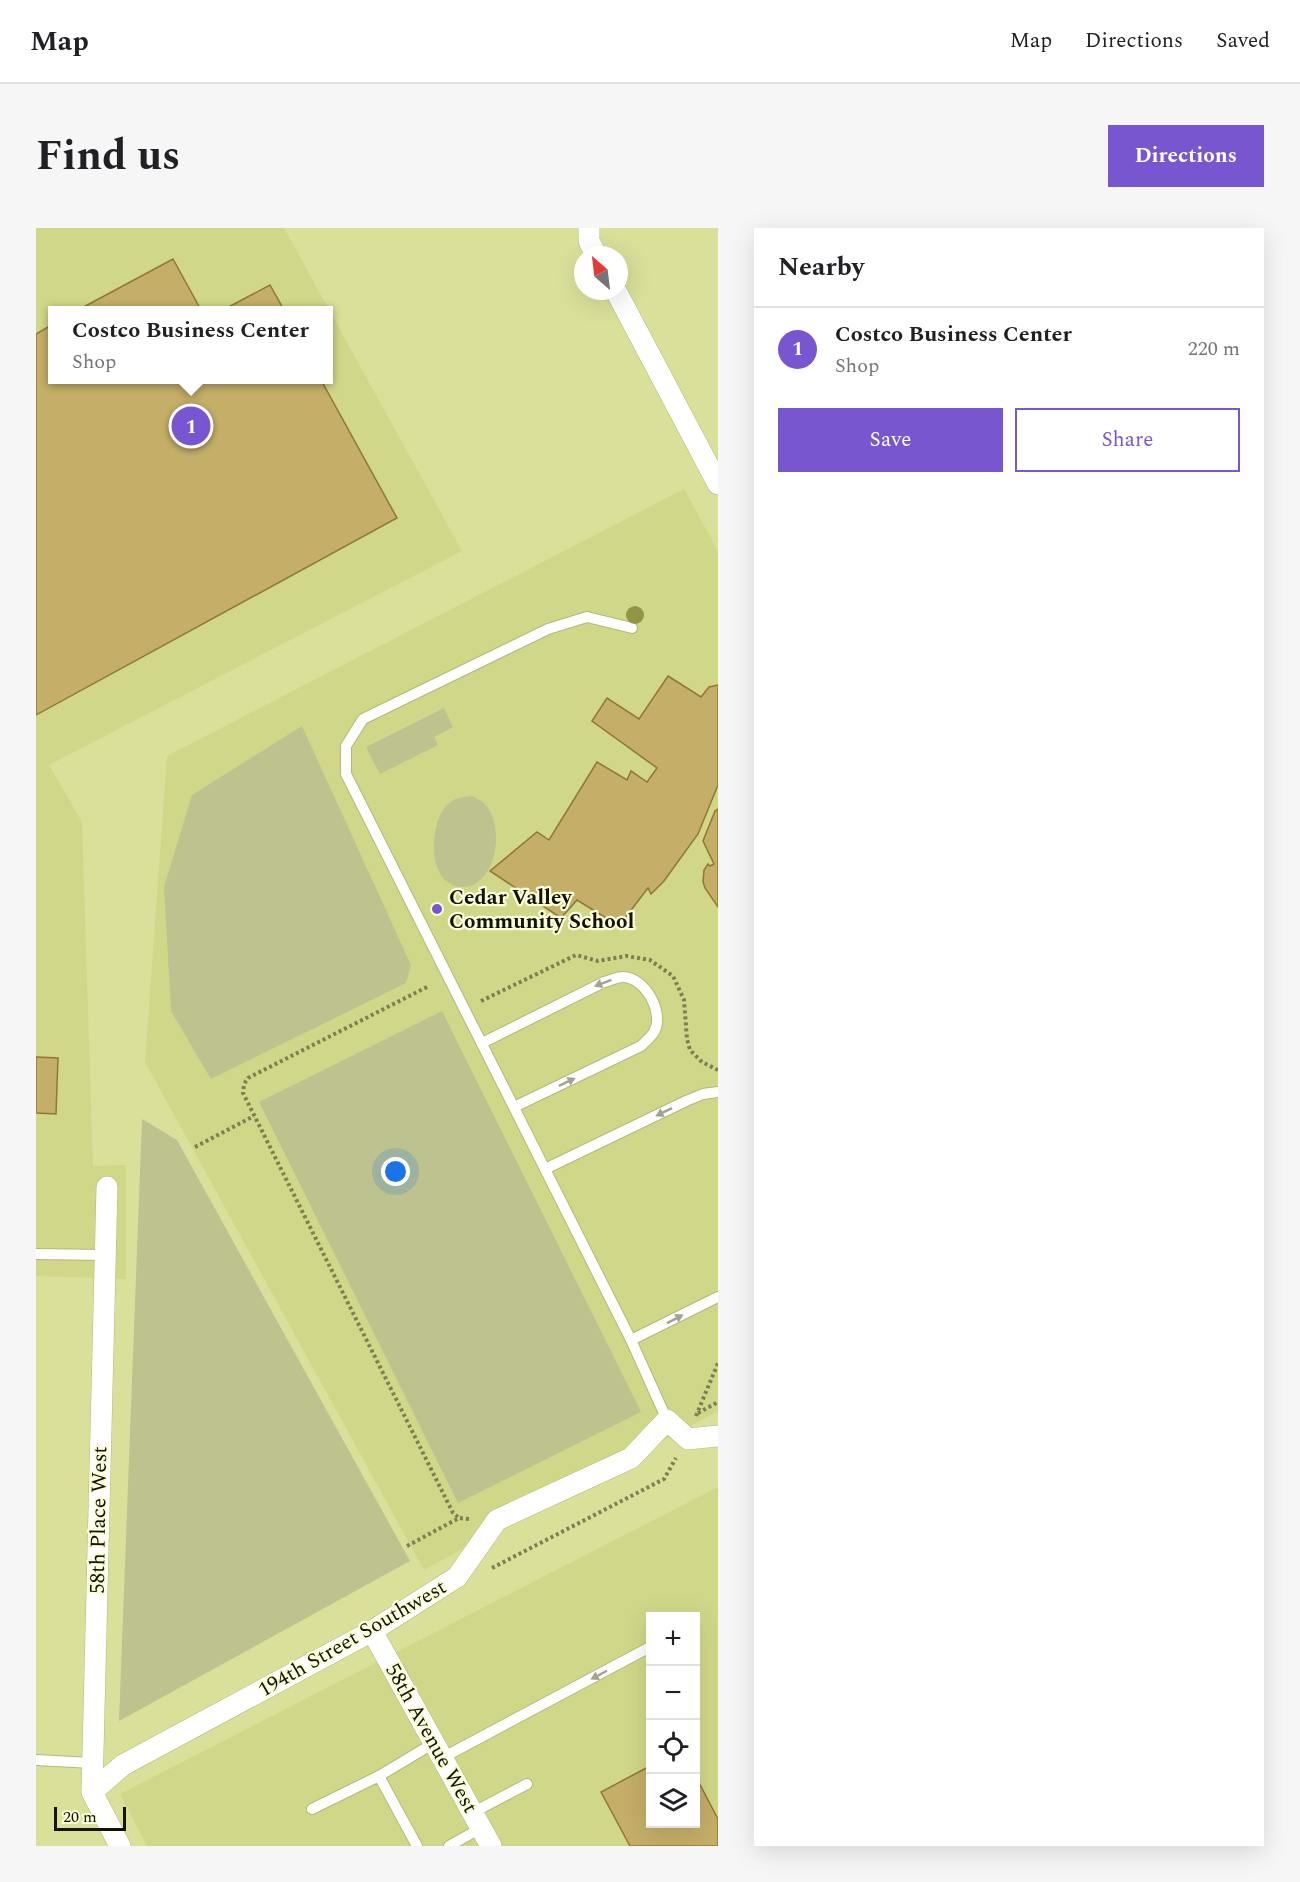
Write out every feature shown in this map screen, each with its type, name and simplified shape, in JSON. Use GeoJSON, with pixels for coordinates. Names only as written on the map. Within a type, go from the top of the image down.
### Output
{"type":"FeatureCollection","features":[{"type":"Feature","properties":{"kind":"street"},"geometry":{"type":"LineString","coordinates":[[589,228],[589,241],[592,246]]}},
{"type":"Feature","properties":{"kind":"street"},"geometry":{"type":"LineString","coordinates":[[621,300],[718,484]]}},
{"type":"Feature","properties":{"kind":"street","name":"58th Place West"},"geometry":{"type":"LineString","coordinates":[[107,1187],[92,1792],[120,1846]]}},
{"type":"Feature","properties":{"kind":"street"},"geometry":{"type":"LineString","coordinates":[[667,1420],[688,1439],[718,1436]]}},
{"type":"Feature","properties":{"kind":"street","name":"194th Street Southwest"},"geometry":{"type":"LineString","coordinates":[[92,1792],[123,1765],[372,1631],[457,1577],[497,1520],[631,1458],[667,1420]]}},
{"type":"Feature","properties":{"kind":"street","name":"58th Avenue West"},"geometry":{"type":"LineString","coordinates":[[372,1631],[481,1829]]}},
{"type":"Feature","properties":{"kind":"lane"},"geometry":{"type":"LineString","coordinates":[[632,628],[587,617],[548,629],[363,719],[346,746],[346,774],[632,1340],[667,1420]]}},
{"type":"Feature","properties":{"kind":"lane"},"geometry":{"type":"LineString","coordinates":[[482,1044],[604,982],[624,977],[639,983],[650,994],[657,1012],[656,1031],[641,1046],[514,1107]]}},
{"type":"Feature","properties":{"kind":"lane"},"geometry":{"type":"LineString","coordinates":[[545,1169],[686,1101],[703,1094],[718,1092]]}},
{"type":"Feature","properties":{"kind":"lane"},"geometry":{"type":"LineString","coordinates":[[36,1254],[105,1256]]}},
{"type":"Feature","properties":{"kind":"lane"},"geometry":{"type":"LineString","coordinates":[[632,1340],[718,1297]]}},
{"type":"Feature","properties":{"kind":"lane"},"geometry":{"type":"LineString","coordinates":[[312,1809],[646,1649]]}},
{"type":"Feature","properties":{"kind":"lane"},"geometry":{"type":"LineString","coordinates":[[36,1760],[92,1763]]}},
{"type":"Feature","properties":{"kind":"lane"},"geometry":{"type":"LineString","coordinates":[[379,1776],[417,1846]]}},
{"type":"Feature","properties":{"kind":"lane"},"geometry":{"type":"LineString","coordinates":[[449,1846],[481,1829],[527,1784]]}},
{"type":"Feature","properties":{"kind":"path"},"geometry":{"type":"LineString","coordinates":[[427,987],[248,1078],[244,1084],[243,1093],[453,1513],[459,1518]]}},
{"type":"Feature","properties":{"kind":"path"},"geometry":{"type":"LineString","coordinates":[[687,1040],[690,1050],[702,1062],[718,1070]]}},
{"type":"Feature","properties":{"kind":"path"},"geometry":{"type":"LineString","coordinates":[[195,1147],[254,1116]]}},
{"type":"Feature","properties":{"kind":"path"},"geometry":{"type":"LineString","coordinates":[[697,1413],[718,1402]]}},
{"type":"Feature","properties":{"kind":"path"},"geometry":{"type":"LineString","coordinates":[[407,1546],[459,1518],[469,1518]]}},
{"type":"Feature","properties":{"kind":"shaded area"},"geometry":{"type":"Polygon","coordinates":[[[36,228],[284,228],[327,306],[48,306],[48,384],[333,384],[333,317],[462,551],[49,765],[82,822],[93,1166],[126,1165],[126,1279],[36,1276],[36,228]]]}},
{"type":"Feature","properties":{"kind":"shaded area","name":"Cedar Valley Community School"},"geometry":{"type":"Polygon","coordinates":[[[684,489],[718,551],[718,1411],[424,1570],[145,1062],[167,756],[684,489]]]}},
{"type":"Feature","properties":{"kind":"shaded area"},"geometry":{"type":"Polygon","coordinates":[[[444,708],[453,727],[434,737],[438,745],[380,774],[366,747],[444,708]]]}},
{"type":"Feature","properties":{"kind":"shaded area"},"geometry":{"type":"Polygon","coordinates":[[[302,726],[411,965],[406,983],[211,1079],[171,1011],[164,887],[192,795],[302,726]]]}},
{"type":"Feature","properties":{"kind":"shaded area"},"geometry":{"type":"Polygon","coordinates":[[[472,796],[484,803],[491,813],[496,840],[489,868],[482,878],[472,885],[460,887],[449,883],[441,875],[436,864],[434,838],[441,814],[447,805],[455,799],[472,796]]]}},
{"type":"Feature","properties":{"kind":"shaded area"},"geometry":{"type":"Polygon","coordinates":[[[442,1011],[641,1412],[458,1503],[259,1102],[442,1011]]]}},
{"type":"Feature","properties":{"kind":"shaded area"},"geometry":{"type":"Polygon","coordinates":[[[142,1119],[177,1140],[410,1561],[119,1721],[142,1119]]]}},
{"type":"Feature","properties":{"kind":"shaded area"},"geometry":{"type":"Polygon","coordinates":[[[718,1487],[718,1846],[147,1846],[120,1794],[718,1487]]]}},
{"type":"Feature","properties":{"kind":"building"},"geometry":{"type":"Polygon","coordinates":[[[173,259],[199,306],[85,306],[173,259]]]}},
{"type":"Feature","properties":{"kind":"building"},"geometry":{"type":"Polygon","coordinates":[[[270,285],[282,306],[231,306],[270,285]]]}},
{"type":"Feature","properties":{"kind":"building"},"geometry":{"type":"Polygon","coordinates":[[[48,327],[48,384],[323,384],[397,518],[36,715],[36,334],[48,327]]]}},
{"type":"Feature","properties":{"kind":"building"},"geometry":{"type":"Polygon","coordinates":[[[668,676],[701,697],[709,687],[718,685],[718,785],[698,834],[664,881],[651,894],[648,888],[619,926],[577,900],[561,918],[490,871],[537,832],[549,840],[597,762],[627,780],[631,771],[647,782],[657,768],[592,721],[607,698],[639,719],[668,676]]]}},
{"type":"Feature","properties":{"kind":"building"},"geometry":{"type":"Polygon","coordinates":[[[718,809],[718,907],[703,882],[704,870],[708,864],[710,866],[714,864],[703,841],[715,811],[718,809]]]}},
{"type":"Feature","properties":{"kind":"building"},"geometry":{"type":"Polygon","coordinates":[[[36,1057],[58,1058],[56,1114],[36,1113],[36,1057]]]}},
{"type":"Feature","properties":{"kind":"building"},"geometry":{"type":"Polygon","coordinates":[[[646,1768],[646,1828],[700,1828],[700,1785],[718,1819],[718,1846],[630,1846],[601,1792],[646,1768]]]}},
{"type":"Feature","properties":{"kind":"place","name":"Costco Business Center"},"geometry":{"type":"Point","coordinates":[191,426]}},
{"type":"Feature","properties":{"kind":"place","name":"Cedar Valley Community School"},"geometry":{"type":"Point","coordinates":[437,909]}}]}
